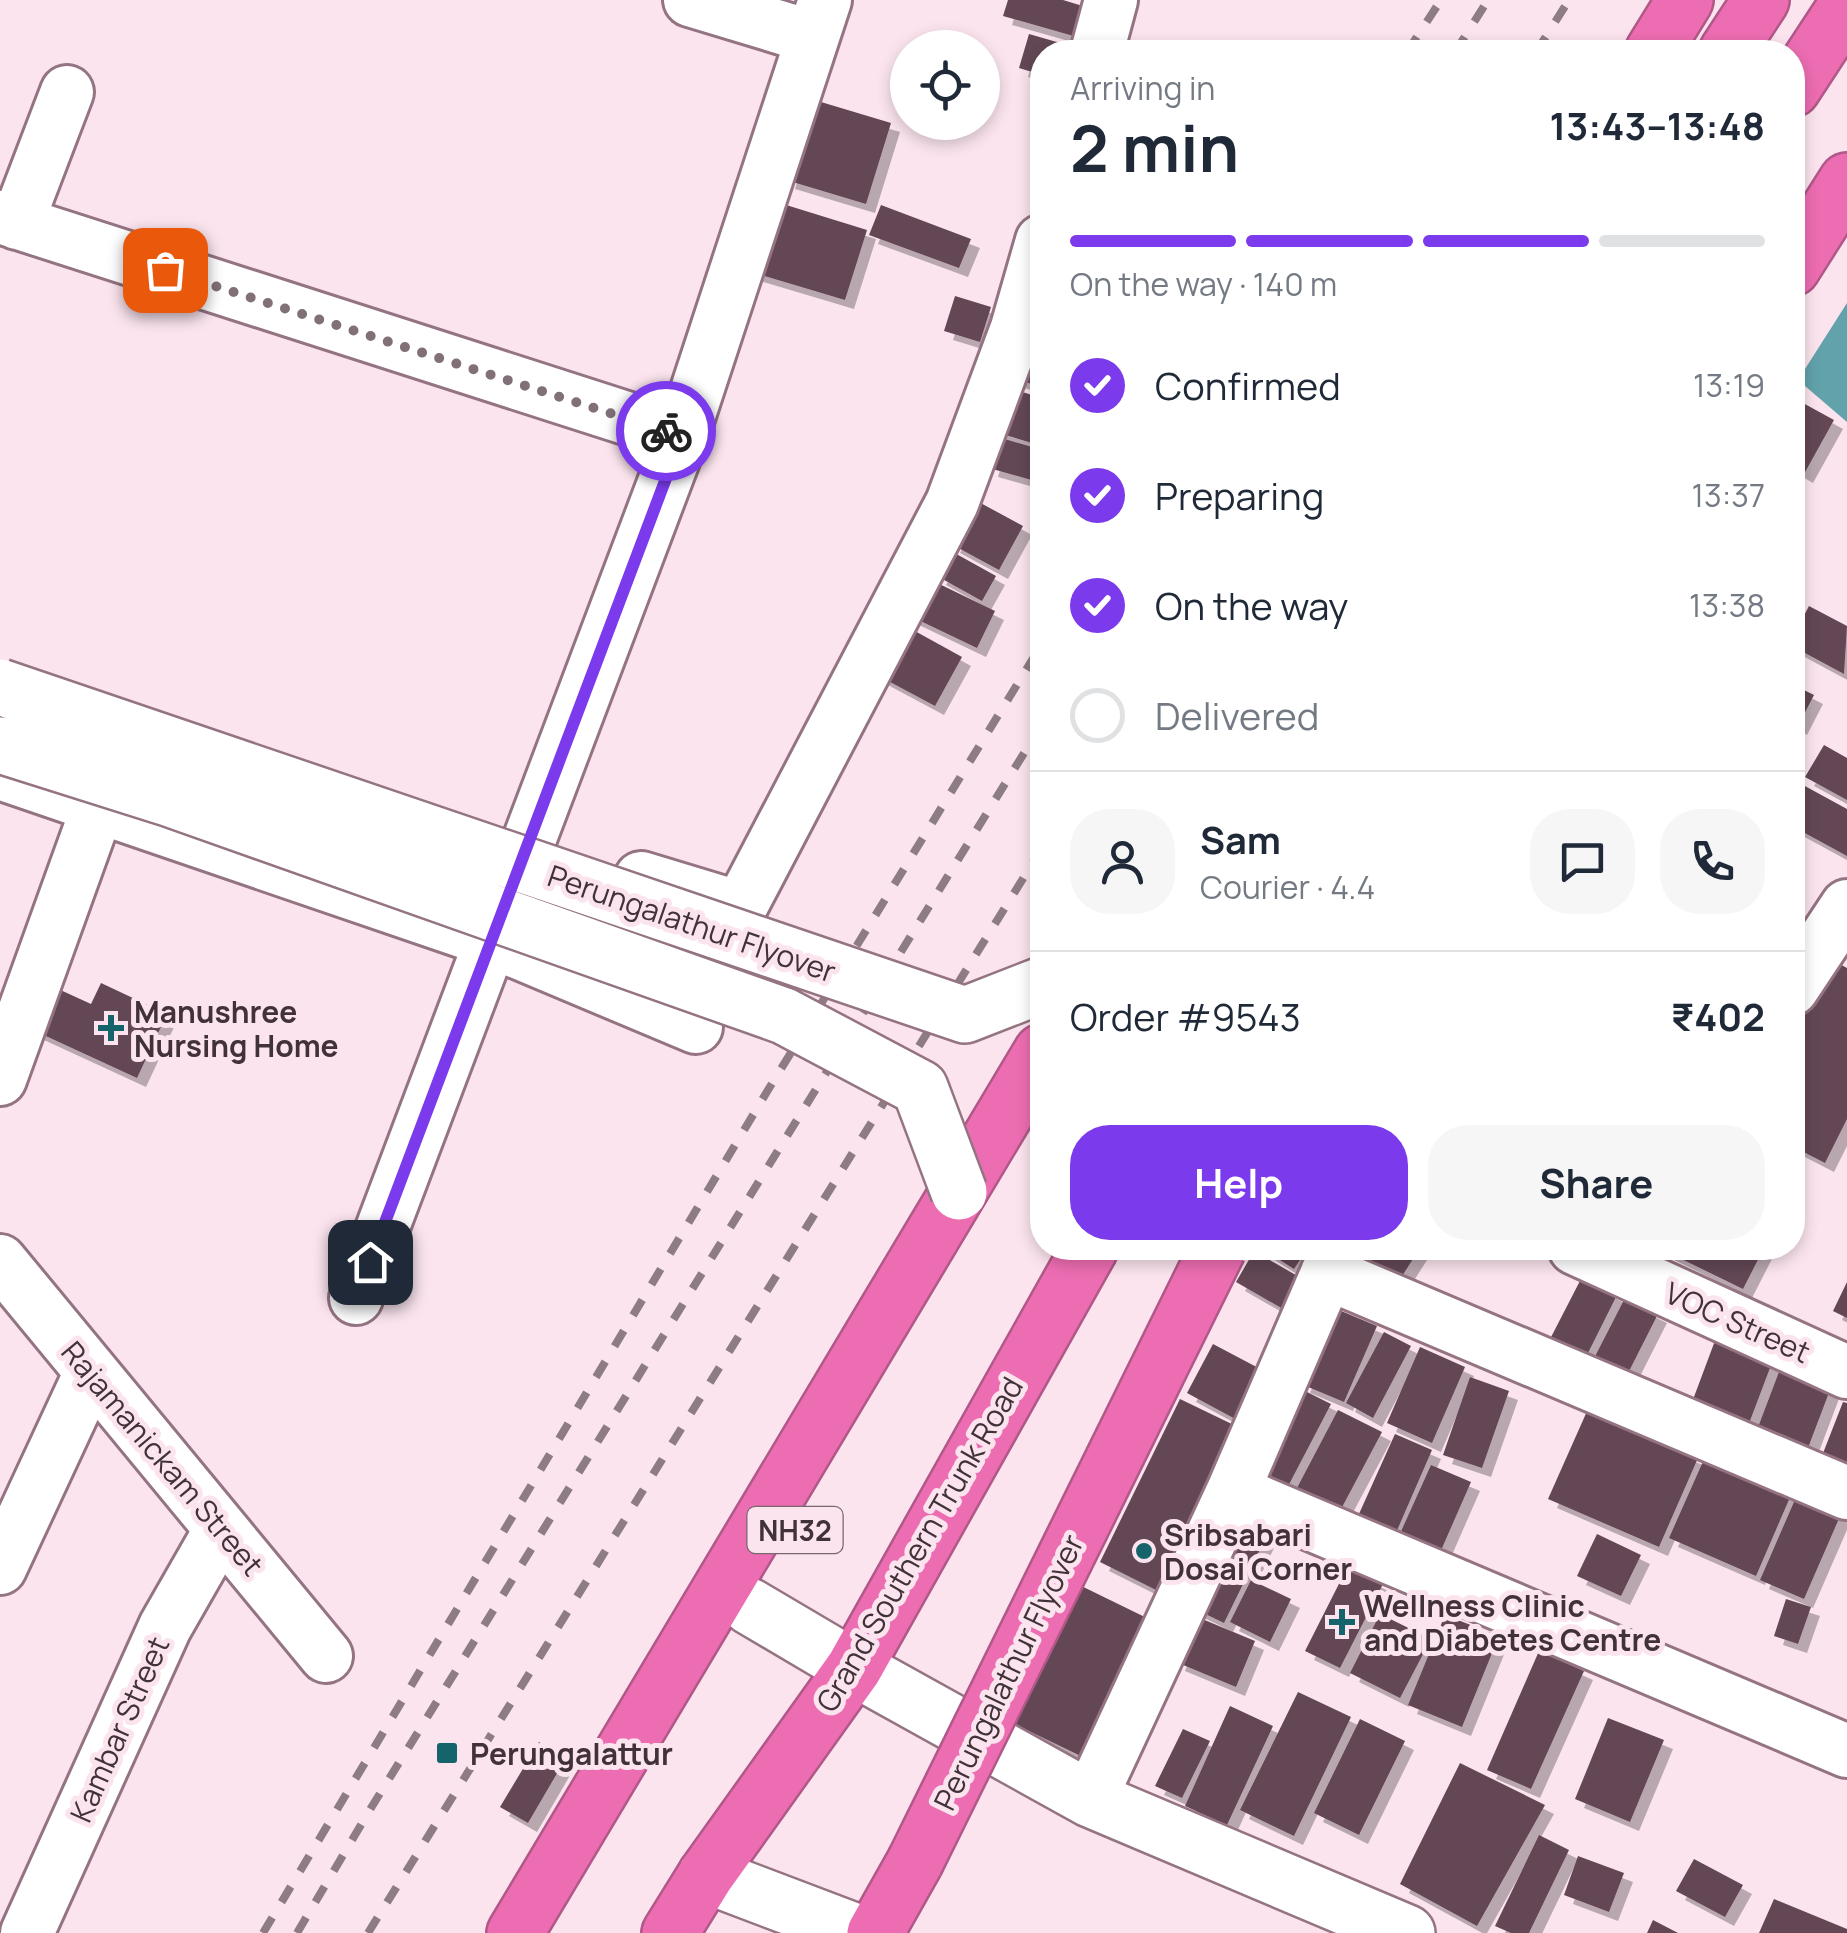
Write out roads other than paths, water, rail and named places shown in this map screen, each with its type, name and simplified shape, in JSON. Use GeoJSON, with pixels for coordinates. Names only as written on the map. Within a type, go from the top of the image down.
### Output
{"type":"FeatureCollection","features":[{"type":"Feature","properties":{"kind":"highway"},"geometry":{"type":"LineString","coordinates":[[1660,40],[1685,0]]}},
{"type":"Feature","properties":{"kind":"highway"},"geometry":{"type":"LineString","coordinates":[[1735,40],[1761,0]]}},
{"type":"Feature","properties":{"kind":"highway"},"geometry":{"type":"LineString","coordinates":[[1805,69],[1847,5]]}},
{"type":"Feature","properties":{"kind":"highway"},"geometry":{"type":"LineString","coordinates":[[1805,247],[1847,181]]}},
{"type":"Feature","properties":{"kind":"highway"},"geometry":{"type":"LineString","coordinates":[[515,1933],[1030,1072]]}},
{"type":"Feature","properties":{"kind":"highway","name":"NH32"},"geometry":{"type":"LineString","coordinates":[[546,1933],[1030,1146]]}},
{"type":"Feature","properties":{"kind":"highway","name":"Grand Southern Trunk Road"},"geometry":{"type":"LineString","coordinates":[[670,1933],[706,1875],[854,1668],[1083,1260]]}},
{"type":"Feature","properties":{"kind":"highway","name":"Perungalathur Flyover"},"geometry":{"type":"LineString","coordinates":[[875,1933],[923,1844],[1212,1260]]}},
{"type":"Feature","properties":{"kind":"main road","name":"Perungalathur Flyover"},"geometry":{"type":"LineString","coordinates":[[0,687],[965,1015],[1030,990]]}},
{"type":"Feature","properties":{"kind":"main road","name":"Perungalathur Flyover"},"geometry":{"type":"LineString","coordinates":[[0,745],[189,806],[784,1016],[920,1088],[959,1192]]}},
{"type":"Feature","properties":{"kind":"main road"},"geometry":{"type":"LineString","coordinates":[[749,1606],[1090,1799],[1408,1933]]}},
{"type":"Feature","properties":{"kind":"main road"},"geometry":{"type":"LineString","coordinates":[[706,1875],[859,1933]]}},
{"type":"Feature","properties":{"kind":"street"},"geometry":{"type":"LineString","coordinates":[[356,1298],[682,436],[818,18],[690,0]]}},
{"type":"Feature","properties":{"kind":"street"},"geometry":{"type":"LineString","coordinates":[[1100,40],[1111,0]]}},
{"type":"Feature","properties":{"kind":"street"},"geometry":{"type":"LineString","coordinates":[[67,92],[9,220],[682,436]]}},
{"type":"Feature","properties":{"kind":"street"},"geometry":{"type":"LineString","coordinates":[[0,677],[528,845],[740,908],[952,503],[1030,283]]}},
{"type":"Feature","properties":{"kind":"street"},"geometry":{"type":"LineString","coordinates":[[0,773],[492,941],[696,1027]]}},
{"type":"Feature","properties":{"kind":"street"},"geometry":{"type":"LineString","coordinates":[[0,1079],[98,806]]}},
{"type":"Feature","properties":{"kind":"street"},"geometry":{"type":"LineString","coordinates":[[1805,973],[1840,929]]}},
{"type":"Feature","properties":{"kind":"street"},"geometry":{"type":"LineString","coordinates":[[1090,1799],[1233,1491],[1332,1260],[1847,1493]]}},
{"type":"Feature","properties":{"kind":"street","name":"Rajamanickam Street"},"geometry":{"type":"LineString","coordinates":[[0,1261],[326,1656]]}},
{"type":"Feature","properties":{"kind":"street","name":"VOC Street"},"geometry":{"type":"LineString","coordinates":[[1646,1263],[1847,1372]]}},
{"type":"Feature","properties":{"kind":"street"},"geometry":{"type":"LineString","coordinates":[[0,1568],[92,1372]]}},
{"type":"Feature","properties":{"kind":"street"},"geometry":{"type":"LineString","coordinates":[[1233,1491],[1847,1751]]}},
{"type":"Feature","properties":{"kind":"street","name":"Kambar Street"},"geometry":{"type":"LineString","coordinates":[[27,1933],[165,1627],[221,1529]]}},
{"type":"Feature","properties":{"kind":"water"},"geometry":{"type":"Polygon","coordinates":[[[1847,303],[1847,422],[1805,386],[1805,369],[1847,303]]]}},
{"type":"Feature","properties":{"kind":"railway"},"geometry":{"type":"LineString","coordinates":[[1415,40],[1441,0]]}},
{"type":"Feature","properties":{"kind":"railway"},"geometry":{"type":"LineString","coordinates":[[1463,40],[1488,0]]}},
{"type":"Feature","properties":{"kind":"railway"},"geometry":{"type":"LineString","coordinates":[[1544,40],[1569,0]]}},
{"type":"Feature","properties":{"kind":"railway"},"geometry":{"type":"LineString","coordinates":[[263,1933],[768,1090],[1030,664]]}},
{"type":"Feature","properties":{"kind":"railway"},"geometry":{"type":"LineString","coordinates":[[297,1933],[1030,743]]}},
{"type":"Feature","properties":{"kind":"railway"},"geometry":{"type":"LineString","coordinates":[[368,1933],[1030,867]]}},
{"type":"Feature","properties":{"kind":"place","name":"Manushree Nursing Home"},"geometry":{"type":"Point","coordinates":[111,1028]}},
{"type":"Feature","properties":{"kind":"place","name":"Sribsabari Dosai Corner"},"geometry":{"type":"Point","coordinates":[1144,1551]}},
{"type":"Feature","properties":{"kind":"place","name":"Wellness Clinic and Diabetes Centre"},"geometry":{"type":"Point","coordinates":[1342,1622]}},
{"type":"Feature","properties":{"kind":"place","name":"Perungalattur"},"geometry":{"type":"Point","coordinates":[447,1753]}}]}
